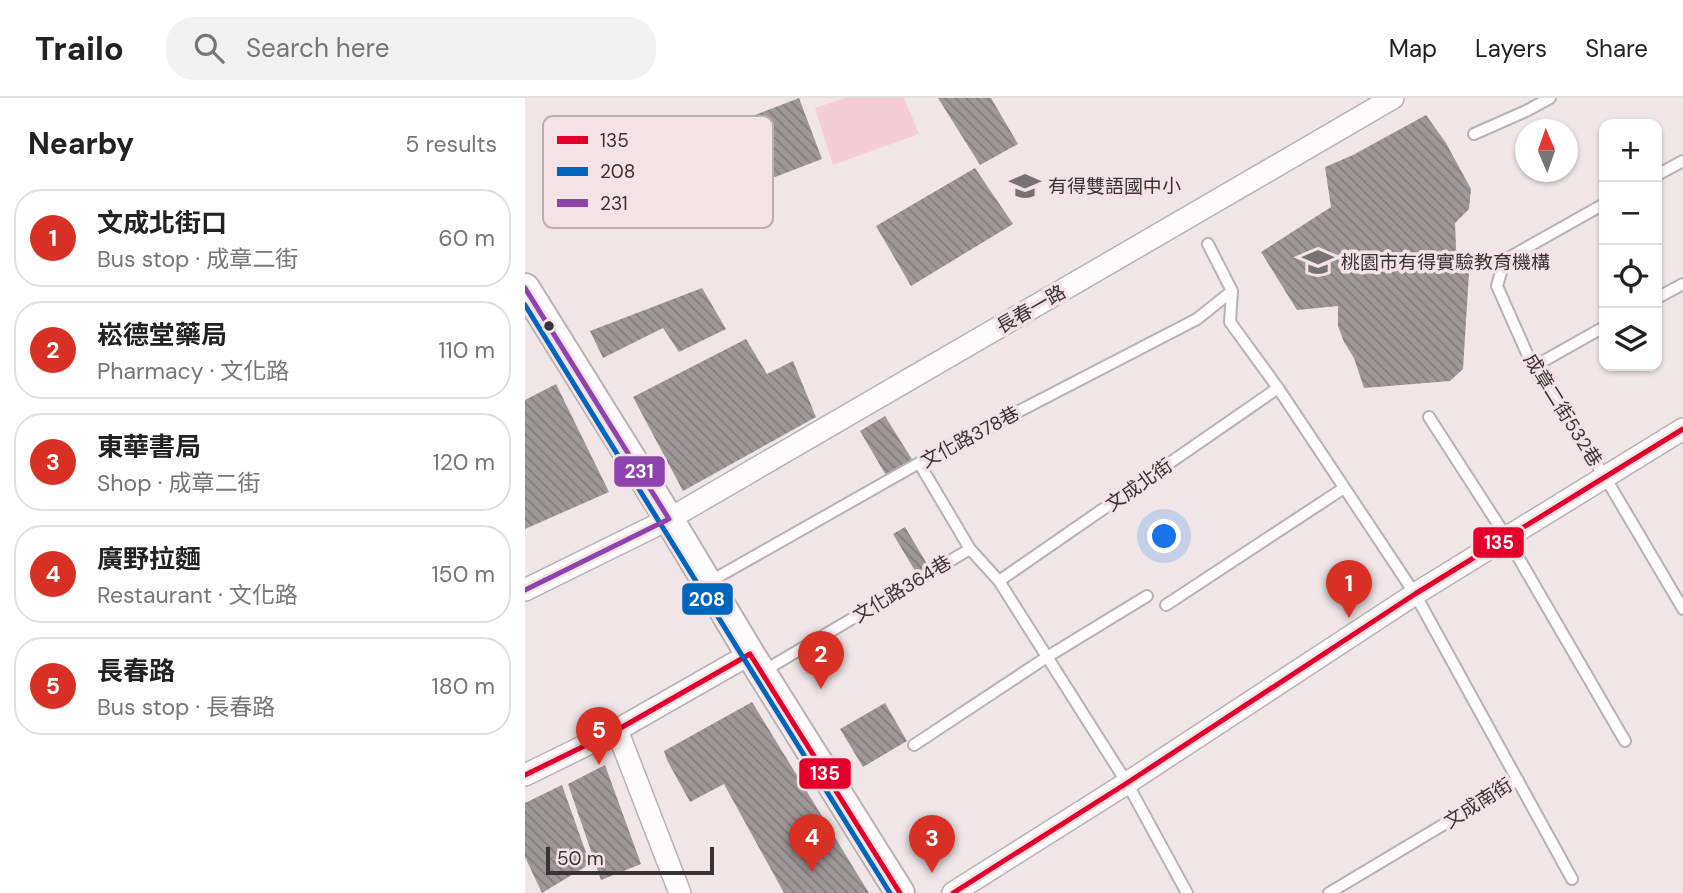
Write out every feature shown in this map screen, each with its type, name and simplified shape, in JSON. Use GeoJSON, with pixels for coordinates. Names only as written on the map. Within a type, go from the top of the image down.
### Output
{"type":"FeatureCollection","features":[{"type":"Feature","properties":{"kind":"street","name":"長春一路"},"geometry":{"type":"LineString","coordinates":[[525,590],[669,519],[1393,98]]}},
{"type":"Feature","properties":{"kind":"street"},"geometry":{"type":"LineString","coordinates":[[525,288],[900,893]]}},
{"type":"Feature","properties":{"kind":"street"},"geometry":{"type":"LineString","coordinates":[[953,893],[1127,783],[1415,594],[1683,429]]}},
{"type":"Feature","properties":{"kind":"street"},"geometry":{"type":"LineString","coordinates":[[525,775],[756,663]]}},
{"type":"Feature","properties":{"kind":"street"},"geometry":{"type":"LineString","coordinates":[[617,730],[680,893]]}},
{"type":"Feature","properties":{"kind":"lane"},"geometry":{"type":"LineString","coordinates":[[1474,134],[1550,98]]}},
{"type":"Feature","properties":{"kind":"lane"},"geometry":{"type":"LineString","coordinates":[[1662,172],[1683,161]]}},
{"type":"Feature","properties":{"kind":"lane","name":"成章二街532巷"},"geometry":{"type":"LineString","coordinates":[[1599,207],[1510,257],[1503,265],[1497,286],[1533,367],[1605,477],[1683,609]]}},
{"type":"Feature","properties":{"kind":"lane"},"geometry":{"type":"LineString","coordinates":[[1208,244],[1232,291],[1230,322],[1278,388],[1415,594]]}},
{"type":"Feature","properties":{"kind":"lane"},"geometry":{"type":"LineString","coordinates":[[1662,295],[1683,284]]}},
{"type":"Feature","properties":{"kind":"lane","name":"文化路378巷"},"geometry":{"type":"LineString","coordinates":[[708,583],[919,463],[1197,319],[1232,291]]}},
{"type":"Feature","properties":{"kind":"lane"},"geometry":{"type":"LineString","coordinates":[[1533,367],[1599,330]]}},
{"type":"Feature","properties":{"kind":"lane","name":"文成北街"},"geometry":{"type":"LineString","coordinates":[[999,581],[1278,388]]}},
{"type":"Feature","properties":{"kind":"lane"},"geometry":{"type":"LineString","coordinates":[[1429,417],[1507,538],[1625,741]]}},
{"type":"Feature","properties":{"kind":"lane"},"geometry":{"type":"LineString","coordinates":[[919,463],[970,549],[999,581],[1127,783],[1187,893]]}},
{"type":"Feature","properties":{"kind":"lane"},"geometry":{"type":"LineString","coordinates":[[1166,605],[1344,488]]}},
{"type":"Feature","properties":{"kind":"lane","name":"文化路364巷"},"geometry":{"type":"LineString","coordinates":[[756,663],[970,549]]}},
{"type":"Feature","properties":{"kind":"lane","name":"文成南街"},"geometry":{"type":"LineString","coordinates":[[1329,893],[1518,780],[1415,594]]}},
{"type":"Feature","properties":{"kind":"lane"},"geometry":{"type":"LineString","coordinates":[[913,745],[1047,657],[1147,596]]}},
{"type":"Feature","properties":{"kind":"lane"},"geometry":{"type":"LineString","coordinates":[[1518,780],[1572,879]]}},
{"type":"Feature","properties":{"kind":"shaded area"},"geometry":{"type":"Polygon","coordinates":[[[845,98],[904,98],[919,134],[833,165],[815,108],[845,98]]]}},
{"type":"Feature","properties":{"kind":"building"},"geometry":{"type":"Polygon","coordinates":[[[799,98],[822,159],[773,178],[773,116],[752,116],[799,98]]]}},
{"type":"Feature","properties":{"kind":"building"},"geometry":{"type":"Polygon","coordinates":[[[938,98],[991,98],[1018,144],[980,165],[938,98]]]}},
{"type":"Feature","properties":{"kind":"building","name":"桃園市有得實驗教育機構"},"geometry":{"type":"Polygon","coordinates":[[[1426,115],[1446,143],[1471,189],[1469,209],[1455,223],[1457,270],[1469,273],[1463,369],[1450,381],[1364,388],[1354,358],[1338,326],[1338,306],[1297,310],[1261,252],[1331,207],[1325,167],[1353,155],[1426,115]]]}},
{"type":"Feature","properties":{"kind":"building"},"geometry":{"type":"Polygon","coordinates":[[[975,168],[1013,224],[911,286],[876,226],[975,168]]]}},
{"type":"Feature","properties":{"kind":"building"},"geometry":{"type":"Polygon","coordinates":[[[702,288],[726,329],[679,352],[663,328],[603,358],[590,331],[702,288]]]}},
{"type":"Feature","properties":{"kind":"building"},"geometry":{"type":"Polygon","coordinates":[[[746,339],[767,374],[793,361],[816,417],[683,491],[633,397],[746,339]]]}},
{"type":"Feature","properties":{"kind":"building"},"geometry":{"type":"Polygon","coordinates":[[[556,384],[609,492],[525,529],[525,400],[556,384]]]}},
{"type":"Feature","properties":{"kind":"building"},"geometry":{"type":"Polygon","coordinates":[[[885,416],[913,461],[887,477],[860,431],[885,416]]]}},
{"type":"Feature","properties":{"kind":"building"},"geometry":{"type":"Polygon","coordinates":[[[905,527],[930,569],[918,576],[893,534],[905,527]]]}},
{"type":"Feature","properties":{"kind":"building"},"geometry":{"type":"Polygon","coordinates":[[[752,702],[869,893],[784,893],[724,784],[690,802],[664,751],[752,702]]]}},
{"type":"Feature","properties":{"kind":"building"},"geometry":{"type":"Polygon","coordinates":[[[885,703],[907,741],[863,767],[840,729],[885,703]]]}},
{"type":"Feature","properties":{"kind":"building"},"geometry":{"type":"Polygon","coordinates":[[[605,765],[641,864],[601,880],[568,784],[605,765]]]}},
{"type":"Feature","properties":{"kind":"building"},"geometry":{"type":"Polygon","coordinates":[[[562,785],[590,864],[542,893],[525,857],[525,803],[562,785]]]}},
{"type":"Feature","properties":{"kind":"transit line","name":"231"},"geometry":{"type":"LineString","coordinates":[[525,288],[669,519],[525,590]]}},
{"type":"Feature","properties":{"kind":"transit line","name":"208"},"geometry":{"type":"LineString","coordinates":[[525,305],[890,893]]}},
{"type":"Feature","properties":{"kind":"transit line","name":"135"},"geometry":{"type":"LineString","coordinates":[[953,893],[1127,783],[1415,594],[1683,429]]}},
{"type":"Feature","properties":{"kind":"transit line","name":"135"},"geometry":{"type":"LineString","coordinates":[[750,654],[900,893]]}},
{"type":"Feature","properties":{"kind":"transit line","name":"135"},"geometry":{"type":"LineString","coordinates":[[525,775],[617,730],[750,654]]}},
{"type":"Feature","properties":{"kind":"place","name":"有得雙語國中小"},"geometry":{"type":"Point","coordinates":[1025,186]}},
{"type":"Feature","properties":{"kind":"place","name":"桃園市有得實驗教育機構"},"geometry":{"type":"Point","coordinates":[1318,262]}},
{"type":"Feature","properties":{"kind":"place","name":"文成北街口"},"geometry":{"type":"Point","coordinates":[1349,618]}},
{"type":"Feature","properties":{"kind":"place","name":"崧德堂藥局"},"geometry":{"type":"Point","coordinates":[821,689]}},
{"type":"Feature","properties":{"kind":"place","name":"長春路"},"geometry":{"type":"Point","coordinates":[599,765]}},
{"type":"Feature","properties":{"kind":"place","name":"廣野拉麵"},"geometry":{"type":"Point","coordinates":[812,872]}},
{"type":"Feature","properties":{"kind":"place","name":"東華書局"},"geometry":{"type":"Point","coordinates":[932,873]}}]}
